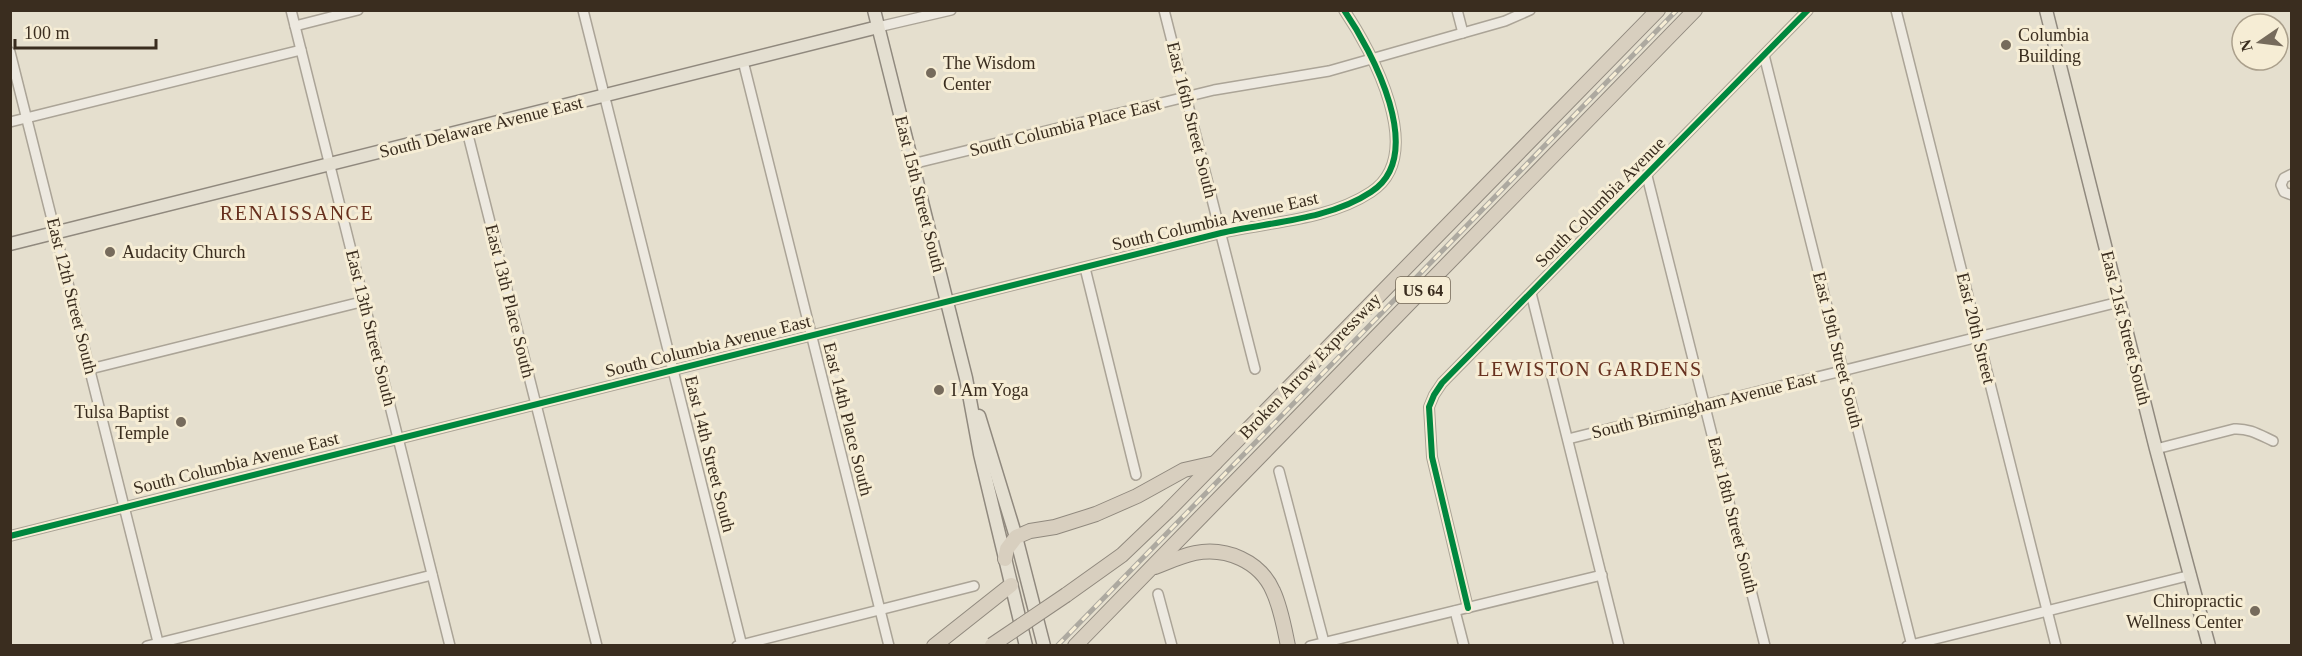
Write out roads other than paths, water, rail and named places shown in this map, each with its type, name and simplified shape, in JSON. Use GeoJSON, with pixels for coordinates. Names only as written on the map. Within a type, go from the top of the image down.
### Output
{"type":"FeatureCollection","features":[{"type":"Feature","properties":{"kind":"highway","name":"Broken Arrow Expressway"},"geometry":{"type":"LineString","coordinates":[[991,645],[1066,596],[1122,555],[1658,10]]}},
{"type":"Feature","properties":{"kind":"highway","name":"Broken Arrow Expressway"},"geometry":{"type":"LineString","coordinates":[[1075,645],[1695,10]]}},
{"type":"Feature","properties":{"kind":"highway"},"geometry":{"type":"LineString","coordinates":[[1005,559],[1011,542],[1016,537],[1030,531],[1055,527],[1096,514],[1137,496],[1184,470],[1215,463]]}},
{"type":"Feature","properties":{"kind":"highway"},"geometry":{"type":"LineString","coordinates":[[1150,568],[1194,553],[1221,552],[1235,555],[1257,569],[1272,589],[1288,645]]}},
{"type":"Feature","properties":{"kind":"highway"},"geometry":{"type":"LineString","coordinates":[[934,645],[1011,585]]}},
{"type":"Feature","properties":{"kind":"main road","name":"East 15th Street South"},"geometry":{"type":"LineString","coordinates":[[874,10],[966,378],[980,454],[1026,645]]}},
{"type":"Feature","properties":{"kind":"main road","name":"East 21st Street South"},"geometry":{"type":"LineString","coordinates":[[2046,10],[2156,449],[2209,645]]}},
{"type":"Feature","properties":{"kind":"main road","name":"South Delaware Avenue East"},"geometry":{"type":"LineString","coordinates":[[10,244],[878,27]]}},
{"type":"Feature","properties":{"kind":"main road","name":"East 15th Street South"},"geometry":{"type":"LineString","coordinates":[[966,378],[991,449],[1044,645]]}},
{"type":"Feature","properties":{"kind":"street","name":"East 13th Street South"},"geometry":{"type":"LineString","coordinates":[[291,10],[450,645]]}},
{"type":"Feature","properties":{"kind":"street"},"geometry":{"type":"LineString","coordinates":[[296,26],[358,10]]}},
{"type":"Feature","properties":{"kind":"street","name":"East 14th Street South"},"geometry":{"type":"LineString","coordinates":[[584,10],[741,645]]}},
{"type":"Feature","properties":{"kind":"street","name":"South Delaware Avenue East"},"geometry":{"type":"LineString","coordinates":[[878,27],[951,10]]}},
{"type":"Feature","properties":{"kind":"street","name":"East 16th Street South"},"geometry":{"type":"LineString","coordinates":[[1164,10],[1255,369]]}},
{"type":"Feature","properties":{"kind":"street"},"geometry":{"type":"LineString","coordinates":[[1344,10],[1373,58]]}},
{"type":"Feature","properties":{"kind":"street"},"geometry":{"type":"LineString","coordinates":[[1457,10],[1463,33]]}},
{"type":"Feature","properties":{"kind":"street","name":"South Columbia Place East"},"geometry":{"type":"LineString","coordinates":[[912,164],[1187,97],[1242,85],[1320,73],[1505,21],[1530,10]]}},
{"type":"Feature","properties":{"kind":"street","name":"South Columbia Avenue"},"geometry":{"type":"LineString","coordinates":[[1468,608],[1434,471],[1428,422],[1429,407],[1434,396],[1442,383],[1808,10]]}},
{"type":"Feature","properties":{"kind":"street","name":"East 20th Street"},"geometry":{"type":"LineString","coordinates":[[1896,10],[2056,645]]}},
{"type":"Feature","properties":{"kind":"street"},"geometry":{"type":"LineString","coordinates":[[10,122],[301,50]]}},
{"type":"Feature","properties":{"kind":"street","name":"East 12th Street South"},"geometry":{"type":"LineString","coordinates":[[10,52],[159,644]]}},
{"type":"Feature","properties":{"kind":"street","name":"East 19th Street South"},"geometry":{"type":"LineString","coordinates":[[1764,55],[1910,645]]}},
{"type":"Feature","properties":{"kind":"street","name":"South Columbia Avenue East"},"geometry":{"type":"LineString","coordinates":[[10,536],[1221,233],[1296,219],[1350,203],[1381,184],[1394,159],[1396,144],[1390,107],[1373,58]]}},
{"type":"Feature","properties":{"kind":"street","name":"East 14th Place South"},"geometry":{"type":"LineString","coordinates":[[743,61],[889,645]]}},
{"type":"Feature","properties":{"kind":"street","name":"East 13th Place South"},"geometry":{"type":"LineString","coordinates":[[467,131],[597,645]]}},
{"type":"Feature","properties":{"kind":"street"},"geometry":{"type":"LineString","coordinates":[[2292,174],[2284,178],[2282,185],[2284,192],[2292,195]]}},
{"type":"Feature","properties":{"kind":"street","name":"East 18th Street South"},"geometry":{"type":"LineString","coordinates":[[1647,176],[1765,645]]}},
{"type":"Feature","properties":{"kind":"street"},"geometry":{"type":"LineString","coordinates":[[1085,268],[1136,475]]}},
{"type":"Feature","properties":{"kind":"street"},"geometry":{"type":"LineString","coordinates":[[1531,293],[1619,645]]}},
{"type":"Feature","properties":{"kind":"street"},"geometry":{"type":"LineString","coordinates":[[90,369],[365,302]]}},
{"type":"Feature","properties":{"kind":"street","name":"South Birmingham Avenue East"},"geometry":{"type":"LineString","coordinates":[[1568,439],[2119,302]]}},
{"type":"Feature","properties":{"kind":"street"},"geometry":{"type":"LineString","coordinates":[[2156,449],[2234,429],[2253,431],[2273,441]]}},
{"type":"Feature","properties":{"kind":"street"},"geometry":{"type":"LineString","coordinates":[[1279,471],[1325,644]]}},
{"type":"Feature","properties":{"kind":"street"},"geometry":{"type":"LineString","coordinates":[[147,645],[159,644],[432,575]]}},
{"type":"Feature","properties":{"kind":"street"},"geometry":{"type":"LineString","coordinates":[[1310,645],[1325,644],[1602,575]]}},
{"type":"Feature","properties":{"kind":"street"},"geometry":{"type":"LineString","coordinates":[[1910,645],[2191,575]]}},
{"type":"Feature","properties":{"kind":"street"},"geometry":{"type":"LineString","coordinates":[[741,645],[974,586]]}},
{"type":"Feature","properties":{"kind":"street"},"geometry":{"type":"LineString","coordinates":[[1158,594],[1172,645]]}},
{"type":"Feature","properties":{"kind":"street"},"geometry":{"type":"LineString","coordinates":[[1455,611],[1464,645]]}},
{"type":"Feature","properties":{"kind":"railway"},"geometry":{"type":"LineString","coordinates":[[1057,646],[1677,10]]}},
{"type":"Feature","properties":{"kind":"place","name":"Columbia Building"},"geometry":{"type":"Point","coordinates":[2006,45]}},
{"type":"Feature","properties":{"kind":"place","name":"The Wisdom Center"},"geometry":{"type":"Point","coordinates":[931,73]}},
{"type":"Feature","properties":{"kind":"place","name":"Audacity Church"},"geometry":{"type":"Point","coordinates":[110,252]}},
{"type":"Feature","properties":{"kind":"place","name":"I Am Yoga"},"geometry":{"type":"Point","coordinates":[939,390]}},
{"type":"Feature","properties":{"kind":"place","name":"Tulsa Baptist Temple"},"geometry":{"type":"Point","coordinates":[181,422]}},
{"type":"Feature","properties":{"kind":"place","name":"Chiropractic Wellness Center"},"geometry":{"type":"Point","coordinates":[2255,611]}},
{"type":"Feature","properties":{"kind":"district","name":"RENAISSANCE"},"geometry":{"type":"Point","coordinates":[297,213]}},
{"type":"Feature","properties":{"kind":"district","name":"LEWISTON GARDENS"},"geometry":{"type":"Point","coordinates":[1590,369]}}]}
